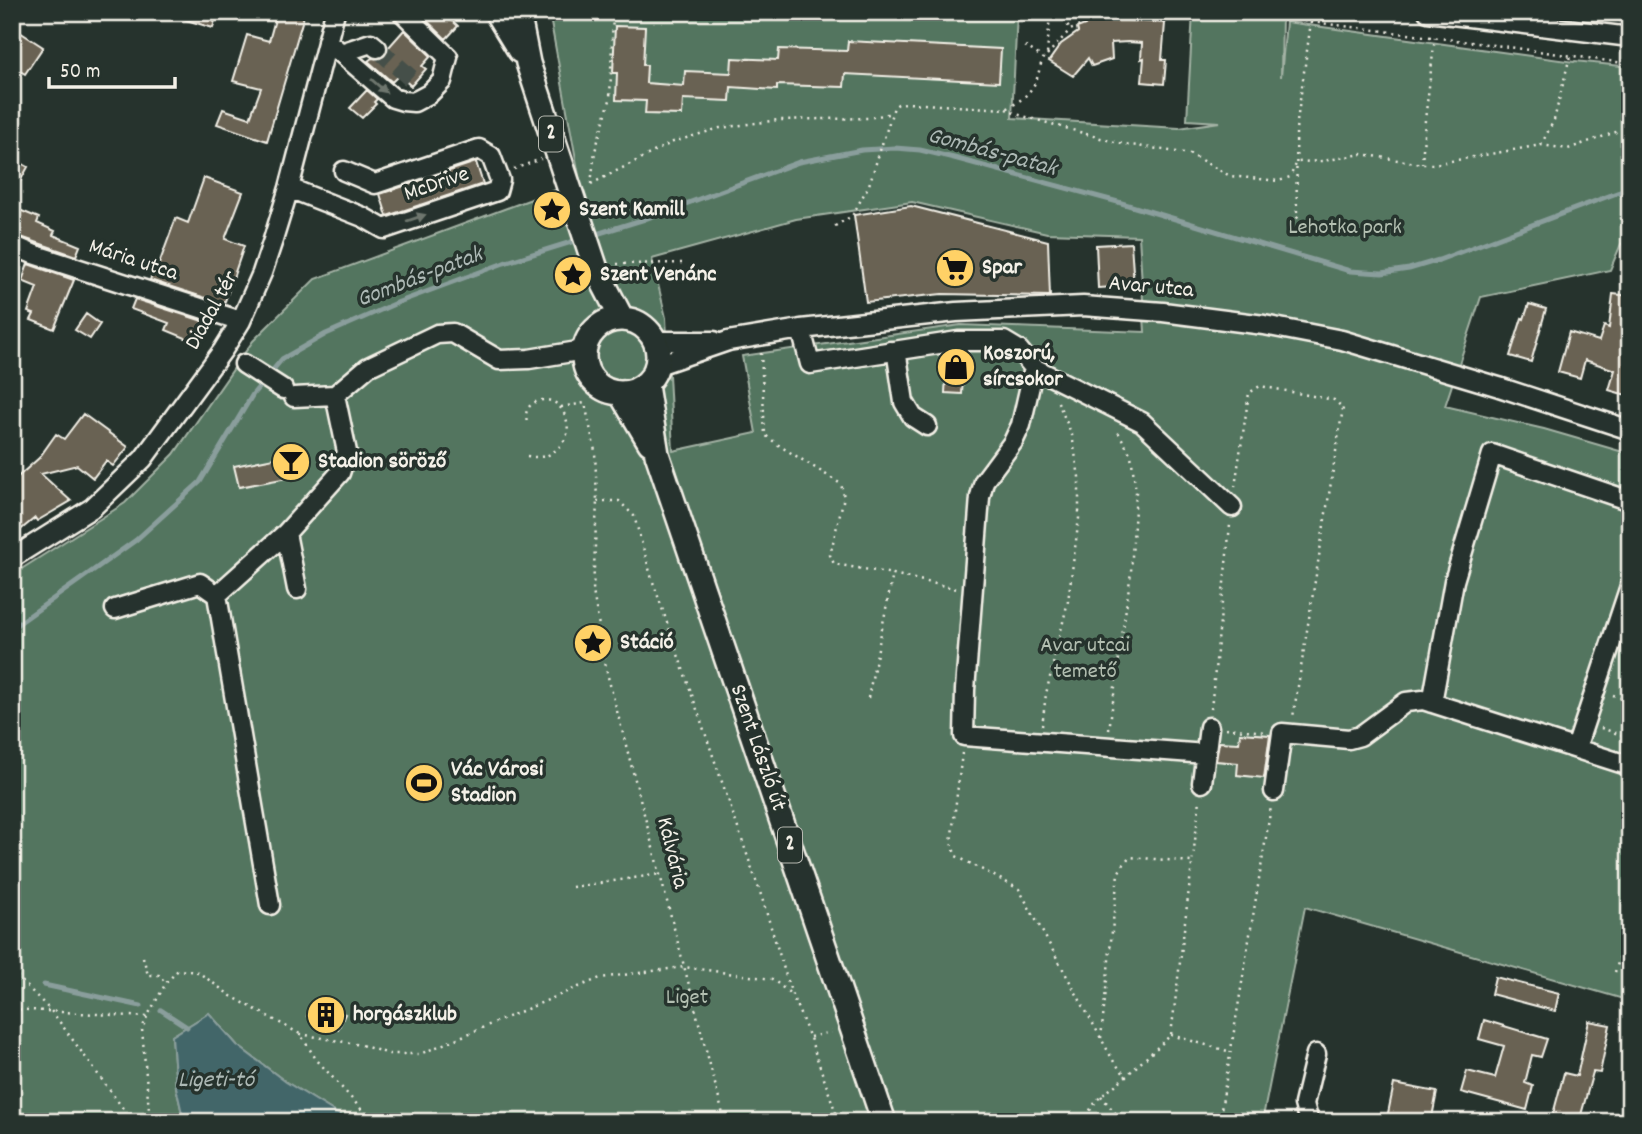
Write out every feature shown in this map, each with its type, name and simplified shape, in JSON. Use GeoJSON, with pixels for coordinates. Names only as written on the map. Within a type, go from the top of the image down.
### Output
{"type":"FeatureCollection","features":[{"type":"Feature","properties":{"kind":"main road"},"geometry":{"type":"LineString","coordinates":[[496,12],[528,63]]}},
{"type":"Feature","properties":{"kind":"main road","name":"2"},"geometry":{"type":"LineString","coordinates":[[518,12],[528,63],[575,204],[606,267],[622,319]]}},
{"type":"Feature","properties":{"kind":"main road","name":"2"},"geometry":{"type":"LineString","coordinates":[[597,328],[606,267]]}},
{"type":"Feature","properties":{"kind":"main road"},"geometry":{"type":"LineString","coordinates":[[622,319],[636,322],[648,329],[659,352],[654,376],[646,385],[635,392],[621,394],[598,386],[590,377],[585,365],[584,350],[588,339],[597,328],[609,321],[622,319]]}},
{"type":"Feature","properties":{"kind":"main road","name":"2"},"geometry":{"type":"LineString","coordinates":[[646,385],[657,454]]}},
{"type":"Feature","properties":{"kind":"main road","name":"2"},"geometry":{"type":"LineString","coordinates":[[621,394],[657,454]]}},
{"type":"Feature","properties":{"kind":"main road","name":"Szent László út"},"geometry":{"type":"LineString","coordinates":[[657,454],[884,1122]]}},
{"type":"Feature","properties":{"kind":"street","name":"Diadal tér"},"geometry":{"type":"LineString","coordinates":[[12,558],[92,508],[143,458],[223,350],[262,273],[334,47],[335,12]]}},
{"type":"Feature","properties":{"kind":"street"},"geometry":{"type":"LineString","coordinates":[[334,47],[393,97],[414,102],[423,89],[442,81],[448,57],[401,12]]}},
{"type":"Feature","properties":{"kind":"street"},"geometry":{"type":"LineString","coordinates":[[1428,12],[1630,37]]}},
{"type":"Feature","properties":{"kind":"street"},"geometry":{"type":"LineString","coordinates":[[334,47],[371,43],[377,48]]}},
{"type":"Feature","properties":{"kind":"street","name":"McDrive"},"geometry":{"type":"LineString","coordinates":[[289,188],[363,217],[384,229],[497,191],[500,180],[491,156],[479,149],[375,184],[344,171]]}},
{"type":"Feature","properties":{"kind":"street","name":"Mária utca"},"geometry":{"type":"LineString","coordinates":[[12,244],[33,254],[240,321]]}},
{"type":"Feature","properties":{"kind":"street","name":"Avar utca"},"geometry":{"type":"LineString","coordinates":[[658,365],[728,341],[801,329],[956,312],[1083,306],[1163,312],[1264,325],[1342,340],[1630,429]]}},
{"type":"Feature","properties":{"kind":"street"},"geometry":{"type":"LineString","coordinates":[[956,312],[958,341]]}},
{"type":"Feature","properties":{"kind":"street"},"geometry":{"type":"LineString","coordinates":[[801,329],[810,364],[958,341],[1004,341],[1019,350],[1040,371],[1142,422],[1232,507]]}},
{"type":"Feature","properties":{"kind":"street"},"geometry":{"type":"LineString","coordinates":[[244,364],[288,393],[335,395],[368,367],[437,334],[453,333],[499,360],[529,359],[584,350]]}},
{"type":"Feature","properties":{"kind":"street"},"geometry":{"type":"LineString","coordinates":[[656,341],[728,341]]}},
{"type":"Feature","properties":{"kind":"street"},"geometry":{"type":"LineString","coordinates":[[890,351],[897,356],[904,402],[913,417],[927,426]]}},
{"type":"Feature","properties":{"kind":"street"},"geometry":{"type":"LineString","coordinates":[[1040,371],[1013,442],[984,481],[980,497],[964,736],[1206,754]]}},
{"type":"Feature","properties":{"kind":"street"},"geometry":{"type":"LineString","coordinates":[[217,595],[286,533],[341,473],[347,452],[335,395]]}},
{"type":"Feature","properties":{"kind":"street"},"geometry":{"type":"LineString","coordinates":[[1432,703],[1454,581],[1492,454],[1630,501]]}},
{"type":"Feature","properties":{"kind":"street"},"geometry":{"type":"LineString","coordinates":[[286,533],[297,589]]}},
{"type":"Feature","properties":{"kind":"street"},"geometry":{"type":"LineString","coordinates":[[114,608],[201,583],[217,595],[270,905]]}},
{"type":"Feature","properties":{"kind":"street"},"geometry":{"type":"LineString","coordinates":[[1576,748],[1630,586]]}},
{"type":"Feature","properties":{"kind":"street"},"geometry":{"type":"LineString","coordinates":[[1274,791],[1286,734],[1349,740],[1360,736],[1406,702],[1423,700],[1630,766]]}},
{"type":"Feature","properties":{"kind":"street"},"geometry":{"type":"LineString","coordinates":[[1202,783],[1209,727]]}},
{"type":"Feature","properties":{"kind":"street"},"geometry":{"type":"LineString","coordinates":[[1309,1122],[1304,1104],[1316,1054]]}},
{"type":"Feature","properties":{"kind":"path"},"geometry":{"type":"LineString","coordinates":[[613,12],[610,100],[595,151],[591,184],[673,142],[720,128],[778,121],[869,118],[892,113]]}},
{"type":"Feature","properties":{"kind":"path"},"geometry":{"type":"LineString","coordinates":[[1047,55],[1050,12]]}},
{"type":"Feature","properties":{"kind":"path"},"geometry":{"type":"LineString","coordinates":[[1062,12],[1070,30]]}},
{"type":"Feature","properties":{"kind":"path"},"geometry":{"type":"LineString","coordinates":[[835,226],[852,216],[869,185],[894,107],[906,103],[1006,108],[1018,103],[1036,82],[1043,58],[1070,30],[1114,12]]}},
{"type":"Feature","properties":{"kind":"path"},"geometry":{"type":"LineString","coordinates":[[1297,20],[1630,64]]}},
{"type":"Feature","properties":{"kind":"path"},"geometry":{"type":"LineString","coordinates":[[1311,22],[1296,129],[1297,217],[1312,230]]}},
{"type":"Feature","properties":{"kind":"path"},"geometry":{"type":"LineString","coordinates":[[1422,164],[1435,37]]}},
{"type":"Feature","properties":{"kind":"path"},"geometry":{"type":"LineString","coordinates":[[1025,46],[1043,58]]}},
{"type":"Feature","properties":{"kind":"path"},"geometry":{"type":"LineString","coordinates":[[1541,145],[1554,120],[1570,56]]}},
{"type":"Feature","properties":{"kind":"path"},"geometry":{"type":"LineString","coordinates":[[1006,108],[1016,114],[1118,143],[1190,154],[1230,176],[1279,181],[1290,177],[1297,162]]}},
{"type":"Feature","properties":{"kind":"path"},"geometry":{"type":"LineString","coordinates":[[1297,162],[1362,155],[1434,164],[1541,145],[1568,149],[1630,127]]}},
{"type":"Feature","properties":{"kind":"path"},"geometry":{"type":"LineString","coordinates":[[498,174],[541,159]]}},
{"type":"Feature","properties":{"kind":"path"},"geometry":{"type":"LineString","coordinates":[[606,267],[684,263]]}},
{"type":"Feature","properties":{"kind":"path"},"geometry":{"type":"LineString","coordinates":[[760,336],[765,435],[841,484],[844,497],[830,555],[834,565],[893,574],[973,593]]}},
{"type":"Feature","properties":{"kind":"path"},"geometry":{"type":"LineString","coordinates":[[1040,371],[1072,435],[1079,477],[1079,518],[1068,601],[1046,694],[1040,742]]}},
{"type":"Feature","properties":{"kind":"path"},"geometry":{"type":"LineString","coordinates":[[1260,386],[1334,400],[1343,408],[1286,734],[1209,727],[1232,507],[1249,393],[1260,386]]}},
{"type":"Feature","properties":{"kind":"path"},"geometry":{"type":"LineString","coordinates":[[527,421],[526,410],[539,401],[551,401],[561,407],[567,420],[567,434],[560,446],[550,455],[538,458],[527,456]]}},
{"type":"Feature","properties":{"kind":"path","name":"Kálvária"},"geometry":{"type":"LineString","coordinates":[[561,407],[585,403],[595,451],[597,501],[593,591],[607,673],[725,1122]]}},
{"type":"Feature","properties":{"kind":"path"},"geometry":{"type":"LineString","coordinates":[[1103,403],[1131,454],[1136,492],[1131,572],[1106,747]]}},
{"type":"Feature","properties":{"kind":"path"},"geometry":{"type":"LineString","coordinates":[[597,501],[619,501],[634,516],[652,579],[744,845],[792,995],[839,1122]]}},
{"type":"Feature","properties":{"kind":"path"},"geometry":{"type":"LineString","coordinates":[[868,698],[893,574]]}},
{"type":"Feature","properties":{"kind":"path"},"geometry":{"type":"LineString","coordinates":[[1584,722],[1630,738]]}},
{"type":"Feature","properties":{"kind":"path"},"geometry":{"type":"LineString","coordinates":[[964,736],[951,843],[956,856],[1019,889],[1114,1062],[1126,1076]]}},
{"type":"Feature","properties":{"kind":"path"},"geometry":{"type":"LineString","coordinates":[[1082,1122],[1101,1096],[1171,1035],[1202,783]]}},
{"type":"Feature","properties":{"kind":"path"},"geometry":{"type":"LineString","coordinates":[[1219,1122],[1274,791]]}},
{"type":"Feature","properties":{"kind":"path"},"geometry":{"type":"LineString","coordinates":[[1101,1039],[1118,873],[1129,857],[1192,862]]}},
{"type":"Feature","properties":{"kind":"path"},"geometry":{"type":"LineString","coordinates":[[572,887],[661,874]]}},
{"type":"Feature","properties":{"kind":"path"},"geometry":{"type":"LineString","coordinates":[[1615,972],[1630,926]]}},
{"type":"Feature","properties":{"kind":"path"},"geometry":{"type":"LineString","coordinates":[[143,957],[148,975],[159,975],[166,983]]}},
{"type":"Feature","properties":{"kind":"path"},"geometry":{"type":"LineString","coordinates":[[150,1122],[142,1029],[166,983],[178,970],[198,972],[231,996],[300,1034],[361,1045],[388,1055],[420,1054],[600,978],[684,967],[772,979],[792,995]]}},
{"type":"Feature","properties":{"kind":"path"},"geometry":{"type":"LineString","coordinates":[[12,971],[53,1013],[122,1107],[128,1122]]}},
{"type":"Feature","properties":{"kind":"path"},"geometry":{"type":"LineString","coordinates":[[12,1009],[147,1017]]}},
{"type":"Feature","properties":{"kind":"path"},"geometry":{"type":"LineString","coordinates":[[810,1038],[851,1026]]}},
{"type":"Feature","properties":{"kind":"path"},"geometry":{"type":"LineString","coordinates":[[300,1034],[316,1059],[375,1122]]}},
{"type":"Feature","properties":{"kind":"path"},"geometry":{"type":"LineString","coordinates":[[1171,1035],[1231,1052]]}},
{"type":"Feature","properties":{"kind":"path"},"geometry":{"type":"LineString","coordinates":[[1101,1096],[1123,1122]]}},
{"type":"Feature","properties":{"kind":"green space"},"geometry":{"type":"Polygon","coordinates":[[[549,12],[1017,12],[1012,118],[1179,128],[1220,122],[1187,120],[1193,12],[1282,12],[1281,77],[1286,22],[1574,62],[1630,67],[1630,240],[1621,244],[1610,270],[1481,297],[1445,406],[1544,429],[1630,454],[1630,1001],[1305,907],[1262,1122],[351,1122],[286,1082],[237,1045],[209,1013],[172,1036],[176,1087],[184,1122],[12,1122],[12,575],[125,503],[174,454],[253,341],[315,279],[580,181],[549,12]],[[912,202],[796,219],[652,259],[666,318],[673,451],[756,433],[742,356],[961,325],[1145,332],[1139,236],[1047,233],[912,202]]]}},
{"type":"Feature","properties":{"kind":"water","name":"Ligeti-tó"},"geometry":{"type":"Polygon","coordinates":[[[209,1013],[237,1045],[286,1082],[351,1122],[184,1122],[176,1087],[172,1036],[209,1013]]]}},
{"type":"Feature","properties":{"kind":"building"},"geometry":{"type":"Polygon","coordinates":[[[174,12],[217,12],[213,28],[173,16],[174,12]]]}},
{"type":"Feature","properties":{"kind":"building"},"geometry":{"type":"Polygon","coordinates":[[[277,12],[305,12],[267,141],[217,124],[223,109],[250,118],[261,88],[233,81],[247,35],[269,41],[277,12]]]}},
{"type":"Feature","properties":{"kind":"building"},"geometry":{"type":"Polygon","coordinates":[[[443,12],[458,26],[446,39],[419,13],[443,12]]]}},
{"type":"Feature","properties":{"kind":"building"},"geometry":{"type":"Polygon","coordinates":[[[1095,21],[1165,23],[1162,60],[1166,60],[1164,84],[1142,82],[1142,43],[1111,43],[1112,59],[1092,66],[1088,58],[1073,76],[1049,61],[1061,44],[1078,32],[1077,28],[1095,21]]]}},
{"type":"Feature","properties":{"kind":"building"},"geometry":{"type":"Polygon","coordinates":[[[615,26],[645,27],[643,65],[647,65],[646,83],[684,86],[685,71],[731,73],[732,58],[778,60],[779,49],[847,51],[848,41],[1001,49],[999,82],[845,74],[844,87],[777,85],[777,90],[731,87],[730,101],[683,99],[682,115],[645,114],[646,101],[616,100],[617,73],[613,73],[615,26]]]}},
{"type":"Feature","properties":{"kind":"building"},"geometry":{"type":"Polygon","coordinates":[[[12,27],[43,47],[25,74],[12,66],[12,27]]]}},
{"type":"Feature","properties":{"kind":"building"},"geometry":{"type":"Polygon","coordinates":[[[404,30],[431,56],[422,66],[426,69],[411,86],[399,75],[392,82],[368,61],[385,56],[388,48],[404,30]]]}},
{"type":"Feature","properties":{"kind":"building"},"geometry":{"type":"Polygon","coordinates":[[[367,90],[377,99],[374,102],[376,104],[362,118],[350,108],[367,90]]]}},
{"type":"Feature","properties":{"kind":"building"},"geometry":{"type":"Polygon","coordinates":[[[12,158],[28,167],[12,196],[12,158]]]}},
{"type":"Feature","properties":{"kind":"building"},"geometry":{"type":"Polygon","coordinates":[[[476,162],[483,184],[387,216],[380,194],[476,162]]]}},
{"type":"Feature","properties":{"kind":"building"},"geometry":{"type":"Polygon","coordinates":[[[204,178],[243,192],[225,239],[244,246],[224,304],[150,280],[156,263],[159,264],[176,218],[188,223],[204,178]]]}},
{"type":"Feature","properties":{"kind":"building","name":"Spar"},"geometry":{"type":"Polygon","coordinates":[[[911,206],[1048,241],[1050,296],[942,294],[866,302],[854,215],[911,206]]]}},
{"type":"Feature","properties":{"kind":"building"},"geometry":{"type":"Polygon","coordinates":[[[12,207],[39,218],[37,223],[55,231],[53,235],[80,246],[76,256],[12,234],[12,207]]]}},
{"type":"Feature","properties":{"kind":"building"},"geometry":{"type":"Polygon","coordinates":[[[1131,243],[1134,286],[1098,288],[1096,245],[1131,243]]]}},
{"type":"Feature","properties":{"kind":"building"},"geometry":{"type":"Polygon","coordinates":[[[28,264],[74,280],[54,329],[31,320],[34,314],[28,312],[37,287],[22,281],[28,264]]]}},
{"type":"Feature","properties":{"kind":"building"},"geometry":{"type":"Polygon","coordinates":[[[1613,294],[1630,296],[1630,324],[1623,345],[1630,347],[1630,384],[1626,395],[1609,390],[1615,370],[1585,360],[1580,378],[1558,372],[1569,332],[1599,341],[1604,326],[1609,328],[1613,294]]]}},
{"type":"Feature","properties":{"kind":"building"},"geometry":{"type":"Polygon","coordinates":[[[135,299],[209,323],[200,344],[166,330],[169,323],[131,309],[135,299]]]}},
{"type":"Feature","properties":{"kind":"building"},"geometry":{"type":"Polygon","coordinates":[[[1529,304],[1546,309],[1531,362],[1510,356],[1529,304]]]}},
{"type":"Feature","properties":{"kind":"building"},"geometry":{"type":"Polygon","coordinates":[[[86,314],[100,324],[90,339],[75,330],[86,314]]]}},
{"type":"Feature","properties":{"kind":"building"},"geometry":{"type":"Polygon","coordinates":[[[947,359],[964,360],[962,394],[945,393],[947,359]]]}},
{"type":"Feature","properties":{"kind":"building"},"geometry":{"type":"Polygon","coordinates":[[[83,414],[128,447],[113,466],[106,461],[93,478],[77,465],[41,474],[71,501],[37,521],[35,518],[12,537],[12,482],[39,458],[56,434],[64,439],[83,414]]]}},
{"type":"Feature","properties":{"kind":"building"},"geometry":{"type":"Polygon","coordinates":[[[294,454],[298,476],[239,487],[234,466],[294,454]]]}},
{"type":"Feature","properties":{"kind":"building"},"geometry":{"type":"Polygon","coordinates":[[[1240,733],[1270,735],[1264,778],[1237,775],[1238,763],[1216,761],[1219,742],[1239,743],[1240,733]]]}},
{"type":"Feature","properties":{"kind":"building"},"geometry":{"type":"Polygon","coordinates":[[[1495,977],[1559,993],[1555,1011],[1491,994],[1495,977]]]}},
{"type":"Feature","properties":{"kind":"building","name":"horgászklub"},"geometry":{"type":"Polygon","coordinates":[[[313,1001],[345,1014],[338,1029],[307,1016],[313,1001]]]}},
{"type":"Feature","properties":{"kind":"building"},"geometry":{"type":"Polygon","coordinates":[[[1484,1020],[1547,1039],[1541,1057],[1532,1055],[1525,1083],[1533,1086],[1527,1110],[1461,1092],[1467,1071],[1495,1078],[1504,1046],[1479,1039],[1484,1020]]]}},
{"type":"Feature","properties":{"kind":"building"},"geometry":{"type":"Polygon","coordinates":[[[1589,1021],[1610,1025],[1600,1073],[1593,1072],[1579,1122],[1551,1122],[1564,1073],[1577,1076],[1589,1021]]]}},
{"type":"Feature","properties":{"kind":"building"},"geometry":{"type":"Polygon","coordinates":[[[1394,1084],[1437,1092],[1431,1122],[1406,1122],[1387,1118],[1394,1084]]]}},
{"type":"Feature","properties":{"kind":"waterway","name":"Gombás-patak"},"geometry":{"type":"LineString","coordinates":[[590,236],[645,219],[799,162],[862,150],[895,148],[920,150],[954,158],[1118,202],[1350,271],[1382,273],[1409,269],[1439,260],[1630,188]]}},
{"type":"Feature","properties":{"kind":"waterway","name":"Gombás-patak"},"geometry":{"type":"LineString","coordinates":[[12,628],[136,540],[200,482],[253,394],[282,359],[326,334],[399,302],[504,263],[581,239]]}},
{"type":"Feature","properties":{"kind":"waterway"},"geometry":{"type":"LineString","coordinates":[[44,985],[141,1006]]}},
{"type":"Feature","properties":{"kind":"waterway"},"geometry":{"type":"LineString","coordinates":[[161,1010],[187,1027]]}},
{"type":"Feature","properties":{"kind":"tunnel"},"geometry":{"type":"LineString","coordinates":[[377,48],[416,83]]}},
{"type":"Feature","properties":{"kind":"place","name":"Szent Kamill"},"geometry":{"type":"Point","coordinates":[552,210]}},
{"type":"Feature","properties":{"kind":"place","name":"Spar"},"geometry":{"type":"Point","coordinates":[955,268]}},
{"type":"Feature","properties":{"kind":"place","name":"Szent Venánc"},"geometry":{"type":"Point","coordinates":[573,275]}},
{"type":"Feature","properties":{"kind":"place","name":"Koszorú, sírcsokor"},"geometry":{"type":"Point","coordinates":[956,367]}},
{"type":"Feature","properties":{"kind":"place","name":"Stadion söröző"},"geometry":{"type":"Point","coordinates":[291,462]}},
{"type":"Feature","properties":{"kind":"place","name":"Stáció"},"geometry":{"type":"Point","coordinates":[593,643]}},
{"type":"Feature","properties":{"kind":"place","name":"Vác Városi Stadion"},"geometry":{"type":"Point","coordinates":[424,783]}},
{"type":"Feature","properties":{"kind":"place","name":"horgászklub"},"geometry":{"type":"Point","coordinates":[326,1015]}},
{"type":"Feature","properties":{"kind":"park label","name":"Lehotka park"},"geometry":{"type":"Point","coordinates":[1345,228]}},
{"type":"Feature","properties":{"kind":"park label","name":"Avar utcai temető"},"geometry":{"type":"Point","coordinates":[1085,659]}},
{"type":"Feature","properties":{"kind":"park label","name":"Liget"},"geometry":{"type":"Point","coordinates":[687,998]}}]}
